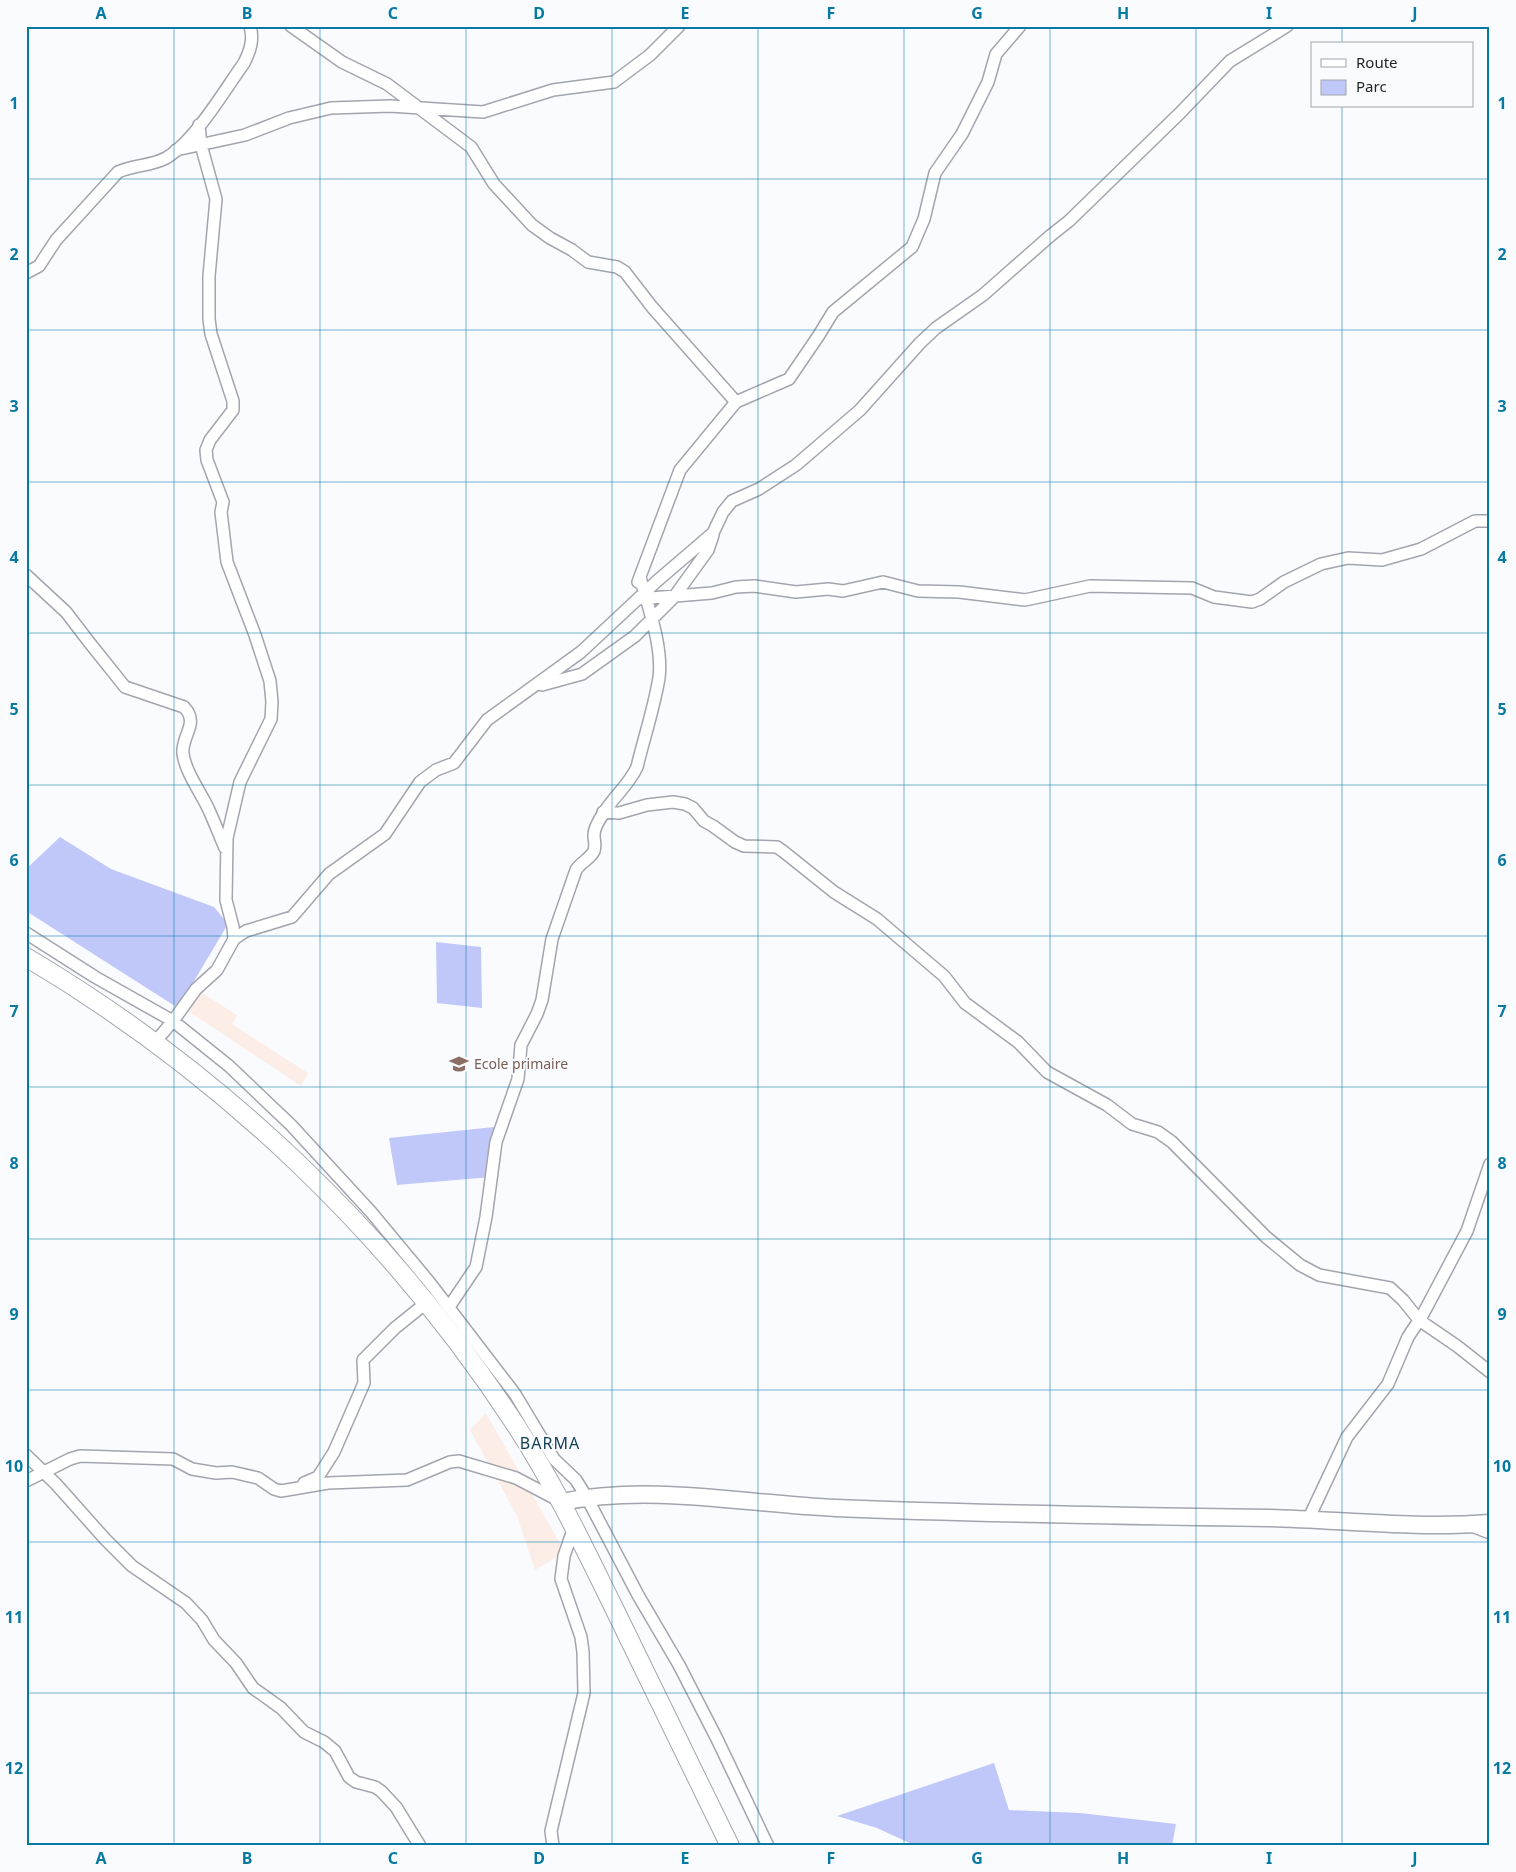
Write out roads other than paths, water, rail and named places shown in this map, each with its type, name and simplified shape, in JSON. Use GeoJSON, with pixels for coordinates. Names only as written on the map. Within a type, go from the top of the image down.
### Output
{"type":"FeatureCollection","features":[{"type":"Feature","properties":{"kind":"main road"},"geometry":{"type":"LineString","coordinates":[[26,957],[155,1042],[242,1112],[326,1189],[426,1303],[478,1371],[518,1428],[562,1502],[730,1846]]}},
{"type":"Feature","properties":{"kind":"street"},"geometry":{"type":"LineString","coordinates":[[26,273],[39,266],[56,240],[118,172],[128,168],[152,164],[166,158],[188,141],[244,63],[251,49],[252,32],[250,26]]}},
{"type":"Feature","properties":{"kind":"street"},"geometry":{"type":"LineString","coordinates":[[291,26],[342,62],[387,84],[471,147],[494,184],[532,226],[588,262],[617,267],[625,272],[652,307],[736,402]]}},
{"type":"Feature","properties":{"kind":"street"},"geometry":{"type":"LineString","coordinates":[[176,150],[245,135],[289,118],[331,108],[390,106],[483,112],[553,90],[614,82],[650,55],[679,26]]}},
{"type":"Feature","properties":{"kind":"street"},"geometry":{"type":"LineString","coordinates":[[629,608],[680,470],[736,402],[789,378],[834,312],[912,247],[924,218],[935,173],[962,134],[988,82],[996,54],[1020,26]]}},
{"type":"Feature","properties":{"kind":"street"},"geometry":{"type":"LineString","coordinates":[[534,688],[582,674],[636,636],[674,597],[708,550],[713,533],[723,512],[732,501],[759,489],[796,465],[825,441],[860,410],[936,328],[983,295],[1069,221],[1180,113],[1230,61],[1287,26]]}},
{"type":"Feature","properties":{"kind":"street"},"geometry":{"type":"LineString","coordinates":[[199,125],[201,144],[216,200],[210,276],[209,319],[211,334],[233,401],[233,410],[210,440],[206,450],[223,502],[221,512],[227,562],[270,681],[272,702],[270,719],[240,782],[227,838],[226,900],[233,927],[234,940]]}},
{"type":"Feature","properties":{"kind":"street"},"geometry":{"type":"LineString","coordinates":[[643,597],[674,597],[754,586],[796,592],[828,589],[844,591],[883,582],[918,591],[959,592],[1025,600],[1090,586],[1192,588],[1214,597],[1252,602],[1260,599],[1284,582],[1321,564],[1348,558],[1382,560],[1421,549],[1475,521],[1490,520]]}},
{"type":"Feature","properties":{"kind":"street"},"geometry":{"type":"LineString","coordinates":[[155,1042],[173,1022],[196,989],[217,970],[234,940],[246,930],[292,917],[329,874],[385,834],[420,782],[436,770],[454,763],[487,720],[534,688],[581,652],[713,533]]}},
{"type":"Feature","properties":{"kind":"street"},"geometry":{"type":"LineString","coordinates":[[26,576],[66,612],[125,687],[184,708],[190,714],[192,721],[183,744],[186,764],[226,850]]}},
{"type":"Feature","properties":{"kind":"street"},"geometry":{"type":"LineString","coordinates":[[448,1307],[476,1267],[486,1218],[496,1142],[518,1079],[521,1045],[538,1014],[552,939],[576,870],[580,863],[594,852],[594,834],[603,812],[631,780],[638,767],[659,677],[658,651],[651,619],[643,597],[640,577]]}},
{"type":"Feature","properties":{"kind":"street"},"geometry":{"type":"LineString","coordinates":[[603,812],[619,812],[647,805],[673,802],[686,804],[693,808],[704,821],[735,842],[744,846],[777,847],[834,892],[884,925],[944,976],[965,1003],[1018,1042],[1047,1072],[1107,1105],[1132,1124],[1158,1132],[1172,1142],[1266,1237],[1300,1265],[1319,1275],[1390,1288],[1403,1300],[1419,1320],[1490,1372]]}},
{"type":"Feature","properties":{"kind":"street"},"geometry":{"type":"LineString","coordinates":[[26,933],[95,977],[173,1022],[229,1066],[290,1125],[370,1212],[430,1283],[515,1394],[554,1459],[576,1480],[587,1498],[713,1731],[768,1846]]}},
{"type":"Feature","properties":{"kind":"street"},"geometry":{"type":"LineString","coordinates":[[1308,1520],[1347,1437],[1388,1384],[1408,1337],[1467,1231],[1490,1164]]}},
{"type":"Feature","properties":{"kind":"street"},"geometry":{"type":"LineString","coordinates":[[294,1489],[318,1477],[334,1452],[364,1383],[363,1360],[395,1328],[426,1303]]}},
{"type":"Feature","properties":{"kind":"street"},"geometry":{"type":"LineString","coordinates":[[26,1455],[132,1566],[186,1603],[202,1620],[214,1640],[236,1663],[253,1688],[281,1708],[304,1732],[324,1742],[334,1751],[349,1777],[356,1782],[375,1787],[381,1791],[396,1807],[420,1846]]}},
{"type":"Feature","properties":{"kind":"street"},"geometry":{"type":"LineString","coordinates":[[26,1481],[80,1456],[173,1459],[192,1469],[232,1472],[258,1478],[274,1489],[281,1491],[328,1483],[407,1480],[450,1462],[459,1461],[516,1478],[562,1502],[587,1498],[672,1495],[833,1508],[1308,1520],[1426,1526],[1490,1523]]}},
{"type":"Feature","properties":{"kind":"street"},"geometry":{"type":"LineString","coordinates":[[1468,1525],[1490,1532]]}},
{"type":"Feature","properties":{"kind":"street"},"geometry":{"type":"LineString","coordinates":[[553,1846],[551,1831],[584,1693],[581,1637],[561,1579],[564,1556],[574,1527]]}},
{"type":"Feature","properties":{"kind":"place","name":"Ecole primaire"},"geometry":{"type":"Point","coordinates":[459,1064]}},
{"type":"Feature","properties":{"kind":"district","name":"BARMA"},"geometry":{"type":"Point","coordinates":[550,1443]}}]}
